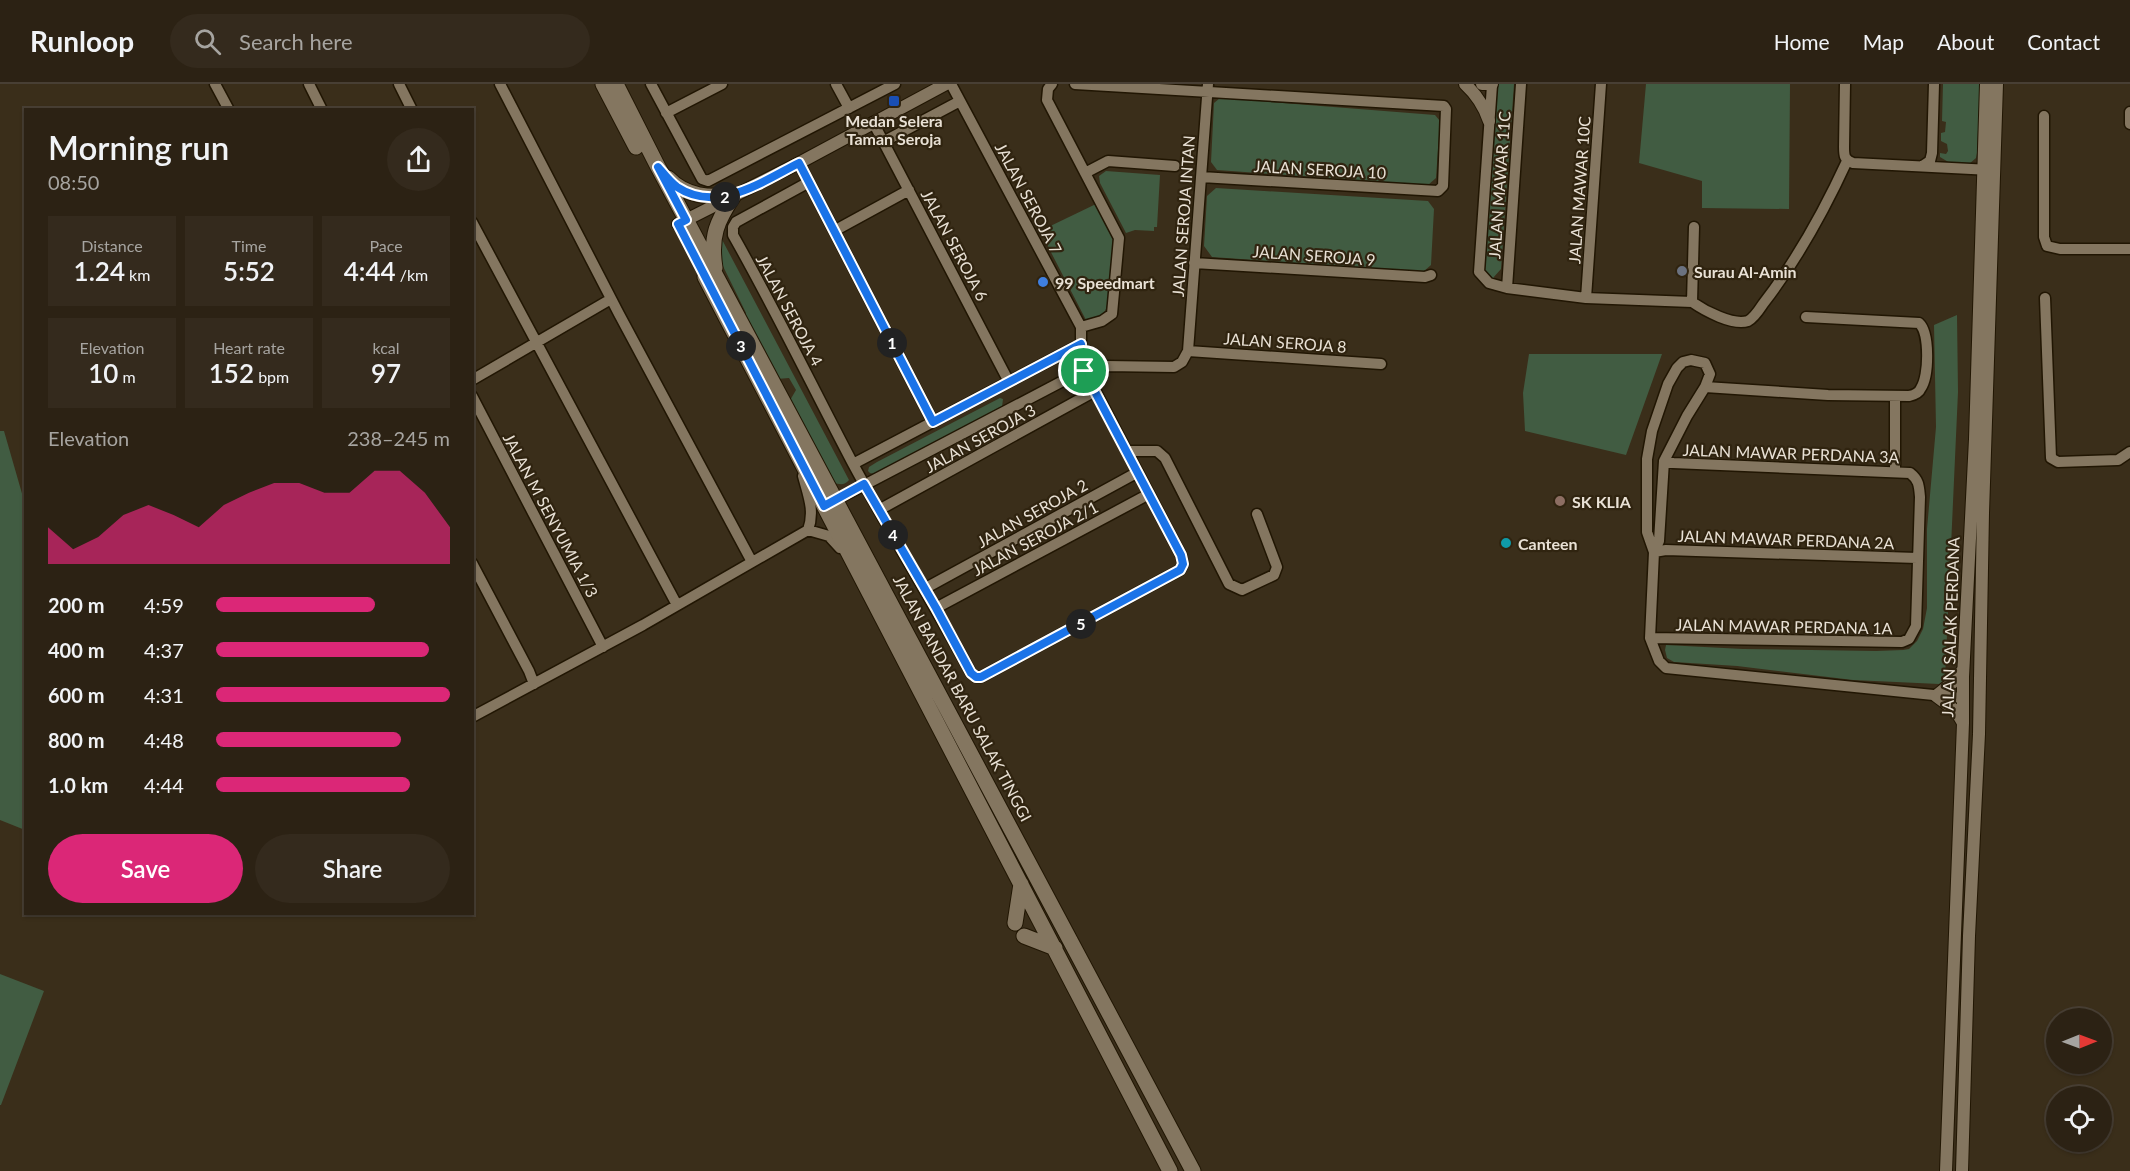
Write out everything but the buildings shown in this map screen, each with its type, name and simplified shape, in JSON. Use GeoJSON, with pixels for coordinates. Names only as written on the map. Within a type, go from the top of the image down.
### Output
{"type":"FeatureCollection","features":[{"type":"Feature","properties":{"kind":"main road","name":"JALAN BANDAR BARU SALAK TINGGI"},"geometry":{"type":"LineString","coordinates":[[603,84],[682,222],[716,275],[830,502],[1189,1170]]}},
{"type":"Feature","properties":{"kind":"main road","name":"JALAN BANDAR BARU SALAK TINGGI"},"geometry":{"type":"LineString","coordinates":[[616,84],[798,455],[830,502],[863,579],[1170,1171]]}},
{"type":"Feature","properties":{"kind":"main road"},"geometry":{"type":"LineString","coordinates":[[658,167],[676,186],[688,193],[717,198],[735,195]]}},
{"type":"Feature","properties":{"kind":"main road"},"geometry":{"type":"LineString","coordinates":[[716,275],[713,258],[714,233],[735,195]]}},
{"type":"Feature","properties":{"kind":"main road"},"geometry":{"type":"LineString","coordinates":[[1015,923],[1021,884]]}},
{"type":"Feature","properties":{"kind":"main road"},"geometry":{"type":"LineString","coordinates":[[1024,936],[1054,948]]}},
{"type":"Feature","properties":{"kind":"street"},"geometry":{"type":"LineString","coordinates":[[214,84],[228,108]]}},
{"type":"Feature","properties":{"kind":"street"},"geometry":{"type":"LineString","coordinates":[[309,84],[321,108]]}},
{"type":"Feature","properties":{"kind":"street"},"geometry":{"type":"LineString","coordinates":[[399,84],[411,108]]}},
{"type":"Feature","properties":{"kind":"street"},"geometry":{"type":"LineString","coordinates":[[500,84],[611,299],[752,562]]}},
{"type":"Feature","properties":{"kind":"street"},"geometry":{"type":"LineString","coordinates":[[651,84],[702,179],[712,180],[895,84]]}},
{"type":"Feature","properties":{"kind":"street"},"geometry":{"type":"LineString","coordinates":[[666,113],[722,84]]}},
{"type":"Feature","properties":{"kind":"street"},"geometry":{"type":"LineString","coordinates":[[836,84],[849,108]]}},
{"type":"Feature","properties":{"kind":"street"},"geometry":{"type":"LineString","coordinates":[[682,222],[799,163],[946,84]]}},
{"type":"Feature","properties":{"kind":"street","name":"JALAN SEROJA 7"},"geometry":{"type":"LineString","coordinates":[[951,84],[1081,327]]}},
{"type":"Feature","properties":{"kind":"street"},"geometry":{"type":"LineString","coordinates":[[1052,84],[1048,89],[1047,100],[1119,238],[1112,314],[1102,321],[1081,327],[1084,371],[1149,494]]}},
{"type":"Feature","properties":{"kind":"street"},"geometry":{"type":"LineString","coordinates":[[1075,84],[1207,87]]}},
{"type":"Feature","properties":{"kind":"street"},"geometry":{"type":"LineString","coordinates":[[1465,84],[1476,95],[1490,121]]}},
{"type":"Feature","properties":{"kind":"street"},"geometry":{"type":"LineString","coordinates":[[1482,84],[1492,84],[1479,272],[1490,283],[1507,288],[1586,298],[1692,302],[1708,313],[1742,322],[1751,320],[1787,271],[1828,201],[1847,161],[1844,147],[1845,84]]}},
{"type":"Feature","properties":{"kind":"street","name":"JALAN MAWAR 11C"},"geometry":{"type":"LineString","coordinates":[[1507,288],[1521,84]]}},
{"type":"Feature","properties":{"kind":"street","name":"JALAN MAWAR 10C"},"geometry":{"type":"LineString","coordinates":[[1586,298],[1602,84]]}},
{"type":"Feature","properties":{"kind":"street"},"geometry":{"type":"LineString","coordinates":[[1924,165],[1930,161],[1932,153],[1934,84]]}},
{"type":"Feature","properties":{"kind":"street","name":"JALAN SALAK PERDANA"},"geometry":{"type":"LineString","coordinates":[[1962,1171],[1979,698],[1989,169],[1986,84]]}},
{"type":"Feature","properties":{"kind":"street","name":"JALAN SALAK PERDANA"},"geometry":{"type":"LineString","coordinates":[[1946,1171],[1963,670],[1989,169],[1997,84]]}},
{"type":"Feature","properties":{"kind":"street","name":"JALAN SEROJA 10"},"geometry":{"type":"LineString","coordinates":[[1201,177],[1438,191],[1443,186],[1447,112],[1444,106],[1207,87]]}},
{"type":"Feature","properties":{"kind":"street","name":"JALAN SEROJA INTAN"},"geometry":{"type":"LineString","coordinates":[[1188,351],[1207,87]]}},
{"type":"Feature","properties":{"kind":"street"},"geometry":{"type":"LineString","coordinates":[[883,142],[960,101]]}},
{"type":"Feature","properties":{"kind":"street"},"geometry":{"type":"LineString","coordinates":[[2130,112],[2130,124]]}},
{"type":"Feature","properties":{"kind":"street"},"geometry":{"type":"LineString","coordinates":[[2044,116],[2044,237],[2048,246],[2060,249],[2130,249]]}},
{"type":"Feature","properties":{"kind":"street","name":"JALAN SEROJA 6"},"geometry":{"type":"LineString","coordinates":[[873,122],[1009,382]]}},
{"type":"Feature","properties":{"kind":"street"},"geometry":{"type":"LineString","coordinates":[[1085,173],[1108,161],[1175,166]]}},
{"type":"Feature","properties":{"kind":"street"},"geometry":{"type":"LineString","coordinates":[[1847,161],[1989,169]]}},
{"type":"Feature","properties":{"kind":"street"},"geometry":{"type":"LineString","coordinates":[[799,163],[933,422]]}},
{"type":"Feature","properties":{"kind":"street","name":"JALAN SEROJA 4"},"geometry":{"type":"LineString","coordinates":[[809,182],[736,222],[733,228],[734,235],[773,306],[853,464],[971,673],[976,677],[981,677],[1180,570],[1183,564],[1181,555],[1149,494]]}},
{"type":"Feature","properties":{"kind":"street"},"geometry":{"type":"LineString","coordinates":[[834,231],[909,190]]}},
{"type":"Feature","properties":{"kind":"street"},"geometry":{"type":"LineString","coordinates":[[474,226],[677,605]]}},
{"type":"Feature","properties":{"kind":"street"},"geometry":{"type":"LineString","coordinates":[[1692,302],[1694,227]]}},
{"type":"Feature","properties":{"kind":"street","name":"JALAN SEROJA 9"},"geometry":{"type":"LineString","coordinates":[[1194,263],[1425,278],[1431,275]]}},
{"type":"Feature","properties":{"kind":"street"},"geometry":{"type":"LineString","coordinates":[[2045,298],[2051,458],[2058,462],[2118,460],[2130,452]]}},
{"type":"Feature","properties":{"kind":"street"},"geometry":{"type":"LineString","coordinates":[[474,380],[611,299]]}},
{"type":"Feature","properties":{"kind":"street"},"geometry":{"type":"LineString","coordinates":[[1705,387],[1828,395],[1895,396],[1909,396],[1917,393],[1921,388],[1927,371],[1926,334],[1920,323],[1806,317]]}},
{"type":"Feature","properties":{"kind":"street"},"geometry":{"type":"LineString","coordinates":[[853,464],[1081,344]]}},
{"type":"Feature","properties":{"kind":"street"},"geometry":{"type":"LineString","coordinates":[[830,502],[1066,378],[1106,366],[1174,367],[1182,362],[1188,351]]}},
{"type":"Feature","properties":{"kind":"street","name":"JALAN SEROJA 8"},"geometry":{"type":"LineString","coordinates":[[1188,351],[1381,364]]}},
{"type":"Feature","properties":{"kind":"street"},"geometry":{"type":"LineString","coordinates":[[1654,552],[1647,532],[1647,459],[1652,431],[1668,384],[1677,368],[1683,362],[1690,360],[1705,363],[1710,374],[1705,387],[1686,416],[1664,461],[1659,541],[1654,552],[1650,638],[1659,661],[1666,668],[1936,696],[1979,698]]}},
{"type":"Feature","properties":{"kind":"street","name":"JALAN SEROJA 3"},"geometry":{"type":"LineString","coordinates":[[879,510],[1095,391]]}},
{"type":"Feature","properties":{"kind":"street"},"geometry":{"type":"LineString","coordinates":[[1895,396],[1895,472]]}},
{"type":"Feature","properties":{"kind":"street","name":"JALAN M SENYUMIA 1/3"},"geometry":{"type":"LineString","coordinates":[[474,400],[603,647]]}},
{"type":"Feature","properties":{"kind":"street"},"geometry":{"type":"LineString","coordinates":[[1127,450],[1157,451],[1165,458],[1229,584],[1242,590],[1274,575],[1277,567],[1257,514]]}},
{"type":"Feature","properties":{"kind":"street"},"geometry":{"type":"LineString","coordinates":[[474,716],[603,647],[808,530],[812,520],[812,508],[798,455]]}},
{"type":"Feature","properties":{"kind":"street","name":"JALAN MAWAR PERDANA 3A"},"geometry":{"type":"LineString","coordinates":[[1664,461],[1910,473],[1916,477],[1920,497],[1917,558]]}},
{"type":"Feature","properties":{"kind":"street","name":"JALAN SEROJA 2"},"geometry":{"type":"LineString","coordinates":[[924,589],[1138,472]]}},
{"type":"Feature","properties":{"kind":"street","name":"JALAN SEROJA 2/1"},"geometry":{"type":"LineString","coordinates":[[936,608],[1149,494]]}},
{"type":"Feature","properties":{"kind":"street"},"geometry":{"type":"LineString","coordinates":[[808,530],[833,538],[863,579]]}},
{"type":"Feature","properties":{"kind":"street","name":"JALAN MAWAR PERDANA 2A"},"geometry":{"type":"LineString","coordinates":[[1654,552],[1666,550],[1917,558]]}},
{"type":"Feature","properties":{"kind":"street","name":"JALAN MAWAR PERDANA 1A"},"geometry":{"type":"LineString","coordinates":[[1650,638],[1902,642],[1909,639],[1916,626],[1917,558]]}},
{"type":"Feature","properties":{"kind":"street"},"geometry":{"type":"LineString","coordinates":[[474,567],[534,684]]}},
{"type":"Feature","properties":{"kind":"street"},"geometry":{"type":"LineString","coordinates":[[1936,696],[1963,670]]}},
{"type":"Feature","properties":{"kind":"street"},"geometry":{"type":"LineString","coordinates":[[1936,696],[1956,711],[1963,723]]}},
{"type":"Feature","properties":{"kind":"street"},"geometry":{"type":"LineString","coordinates":[[1951,1006],[1968,1006]]}},
{"type":"Feature","properties":{"kind":"green space"},"geometry":{"type":"Polygon","coordinates":[[[1498,84],[1514,84],[1501,269],[1493,278],[1488,278],[1483,266],[1498,84]]]}},
{"type":"Feature","properties":{"kind":"green space"},"geometry":{"type":"Polygon","coordinates":[[[1646,84],[1790,84],[1789,209],[1702,208],[1702,181],[1639,163],[1646,84]]]}},
{"type":"Feature","properties":{"kind":"green space"},"geometry":{"type":"Polygon","coordinates":[[[1943,84],[1980,84],[1977,153],[1976,158],[1969,164],[1950,163],[1940,157],[1940,153],[1946,154],[1948,151],[1947,144],[1941,141],[1941,133],[1945,132],[1946,122],[1942,121],[1943,84]]]}},
{"type":"Feature","properties":{"kind":"green space"},"geometry":{"type":"Polygon","coordinates":[[[1220,98],[1435,115],[1440,121],[1436,178],[1428,185],[1217,170],[1211,162],[1214,103],[1220,98]]]}},
{"type":"Feature","properties":{"kind":"green space"},"geometry":{"type":"Polygon","coordinates":[[[1106,171],[1160,175],[1157,227],[1154,227],[1154,231],[1135,230],[1126,233],[1100,183],[1099,176],[1106,171]]]}},
{"type":"Feature","properties":{"kind":"green space"},"geometry":{"type":"Polygon","coordinates":[[[1216,188],[1428,201],[1434,209],[1431,265],[1423,272],[1212,257],[1204,246],[1207,196],[1216,188]]]}},
{"type":"Feature","properties":{"kind":"green space"},"geometry":{"type":"Polygon","coordinates":[[[1096,204],[1112,238],[1112,268],[1104,313],[1087,322],[1040,231],[1096,204]]]}},
{"type":"Feature","properties":{"kind":"green space"},"geometry":{"type":"Polygon","coordinates":[[[718,232],[849,480],[845,483],[833,483],[789,402],[796,390],[789,378],[777,379],[745,320],[746,313],[719,258],[718,232]]]}},
{"type":"Feature","properties":{"kind":"green space"},"geometry":{"type":"Polygon","coordinates":[[[1957,315],[1958,392],[1945,679],[1939,684],[1853,680],[1737,666],[1674,662],[1667,658],[1666,645],[1876,651],[1909,649],[1917,641],[1923,629],[1927,608],[1927,529],[1936,427],[1934,325],[1957,315]]]}},
{"type":"Feature","properties":{"kind":"green space"},"geometry":{"type":"Polygon","coordinates":[[[1529,354],[1662,354],[1626,455],[1525,431],[1523,393],[1529,354]]]}},
{"type":"Feature","properties":{"kind":"green space"},"geometry":{"type":"Polygon","coordinates":[[[1000,398],[1003,399],[1002,407],[874,474],[868,471],[869,467],[877,462],[1000,398]]]}},
{"type":"Feature","properties":{"kind":"green space"},"geometry":{"type":"Polygon","coordinates":[[[0,431],[4,431],[24,501],[24,830],[0,820],[0,431]]]}},
{"type":"Feature","properties":{"kind":"green space"},"geometry":{"type":"Polygon","coordinates":[[[0,974],[44,991],[1,1105],[0,1105],[0,974]]]}},
{"type":"Feature","properties":{"kind":"place","name":"Medan Selera Taman Seroja"},"geometry":{"type":"Point","coordinates":[894,101]}},
{"type":"Feature","properties":{"kind":"place","name":"Surau Al-Amin"},"geometry":{"type":"Point","coordinates":[1682,271]}},
{"type":"Feature","properties":{"kind":"place","name":"99 Speedmart"},"geometry":{"type":"Point","coordinates":[1043,282]}},
{"type":"Feature","properties":{"kind":"place","name":"SK KLIA"},"geometry":{"type":"Point","coordinates":[1560,501]}},
{"type":"Feature","properties":{"kind":"place","name":"Canteen"},"geometry":{"type":"Point","coordinates":[1506,543]}},
{"type":"Feature","properties":{"kind":"route"},"geometry":{"type":"LineString","coordinates":[[799,163],[933,422],[1081,344],[1084,371],[1181,555],[1183,564],[1180,570],[981,677],[976,677],[971,673],[864,484],[824,506],[678,224],[686,220],[658,167],[676,186],[688,193],[717,198],[735,195],[799,163]]}}]}
